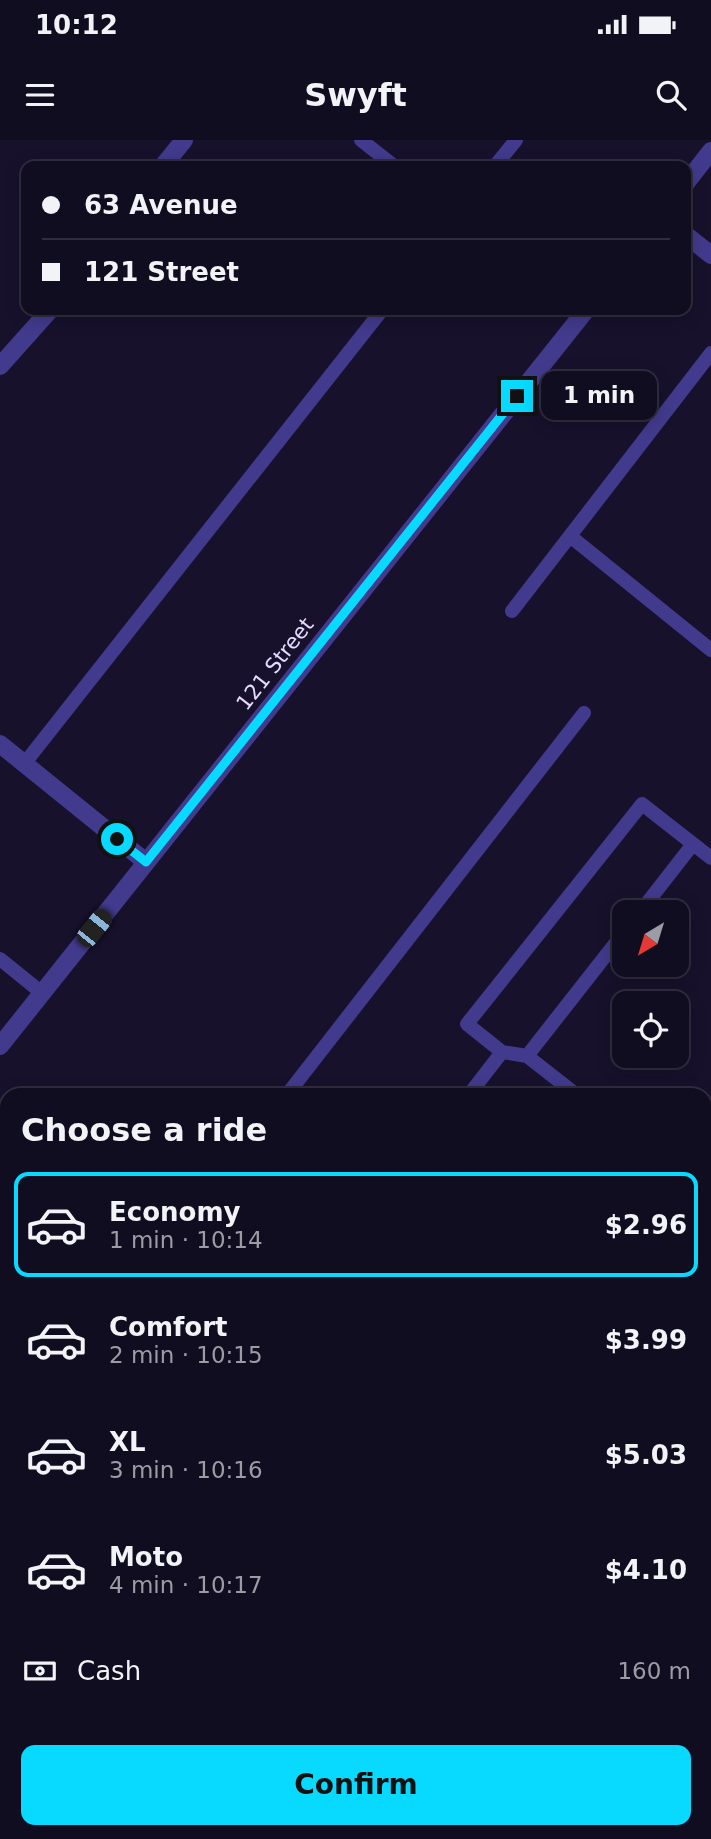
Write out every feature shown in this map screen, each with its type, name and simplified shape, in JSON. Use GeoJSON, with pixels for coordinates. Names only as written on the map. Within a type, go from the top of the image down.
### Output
{"type":"FeatureCollection","features":[{"type":"Feature","properties":{"kind":"street"},"geometry":{"type":"LineString","coordinates":[[167,161],[184,140]]}},
{"type":"Feature","properties":{"kind":"street"},"geometry":{"type":"LineString","coordinates":[[691,177],[711,151]]}},
{"type":"Feature","properties":{"kind":"street"},"geometry":{"type":"LineString","coordinates":[[691,239],[711,255]]}},
{"type":"Feature","properties":{"kind":"street"},"geometry":{"type":"LineString","coordinates":[[0,366],[46,315]]}},
{"type":"Feature","properties":{"kind":"street","name":"121 Street"},"geometry":{"type":"LineString","coordinates":[[0,1046],[582,315]]}},
{"type":"Feature","properties":{"kind":"street"},"geometry":{"type":"LineString","coordinates":[[0,744],[146,862]]}},
{"type":"Feature","properties":{"kind":"lane"},"geometry":{"type":"LineString","coordinates":[[360,140],[387,161]]}},
{"type":"Feature","properties":{"kind":"lane"},"geometry":{"type":"LineString","coordinates":[[499,161],[516,140]]}},
{"type":"Feature","properties":{"kind":"lane"},"geometry":{"type":"LineString","coordinates":[[24,764],[378,315]]}},
{"type":"Feature","properties":{"kind":"lane"},"geometry":{"type":"LineString","coordinates":[[512,611],[711,353]]}},
{"type":"Feature","properties":{"kind":"lane"},"geometry":{"type":"LineString","coordinates":[[570,536],[711,650]]}},
{"type":"Feature","properties":{"kind":"lane"},"geometry":{"type":"LineString","coordinates":[[292,1088],[584,713]]}},
{"type":"Feature","properties":{"kind":"lane"},"geometry":{"type":"LineString","coordinates":[[568,1088],[527,1056],[502,1052],[467,1024],[642,804],[711,858]]}},
{"type":"Feature","properties":{"kind":"lane"},"geometry":{"type":"LineString","coordinates":[[649,900],[693,844]]}},
{"type":"Feature","properties":{"kind":"lane"},"geometry":{"type":"LineString","coordinates":[[527,1056],[612,948]]}},
{"type":"Feature","properties":{"kind":"lane"},"geometry":{"type":"LineString","coordinates":[[0,959],[42,993]]}},
{"type":"Feature","properties":{"kind":"lane"},"geometry":{"type":"LineString","coordinates":[[474,1088],[502,1052]]}},
{"type":"Feature","properties":{"kind":"route"},"geometry":{"type":"LineString","coordinates":[[117,839],[146,862],[517,396]]}}]}
